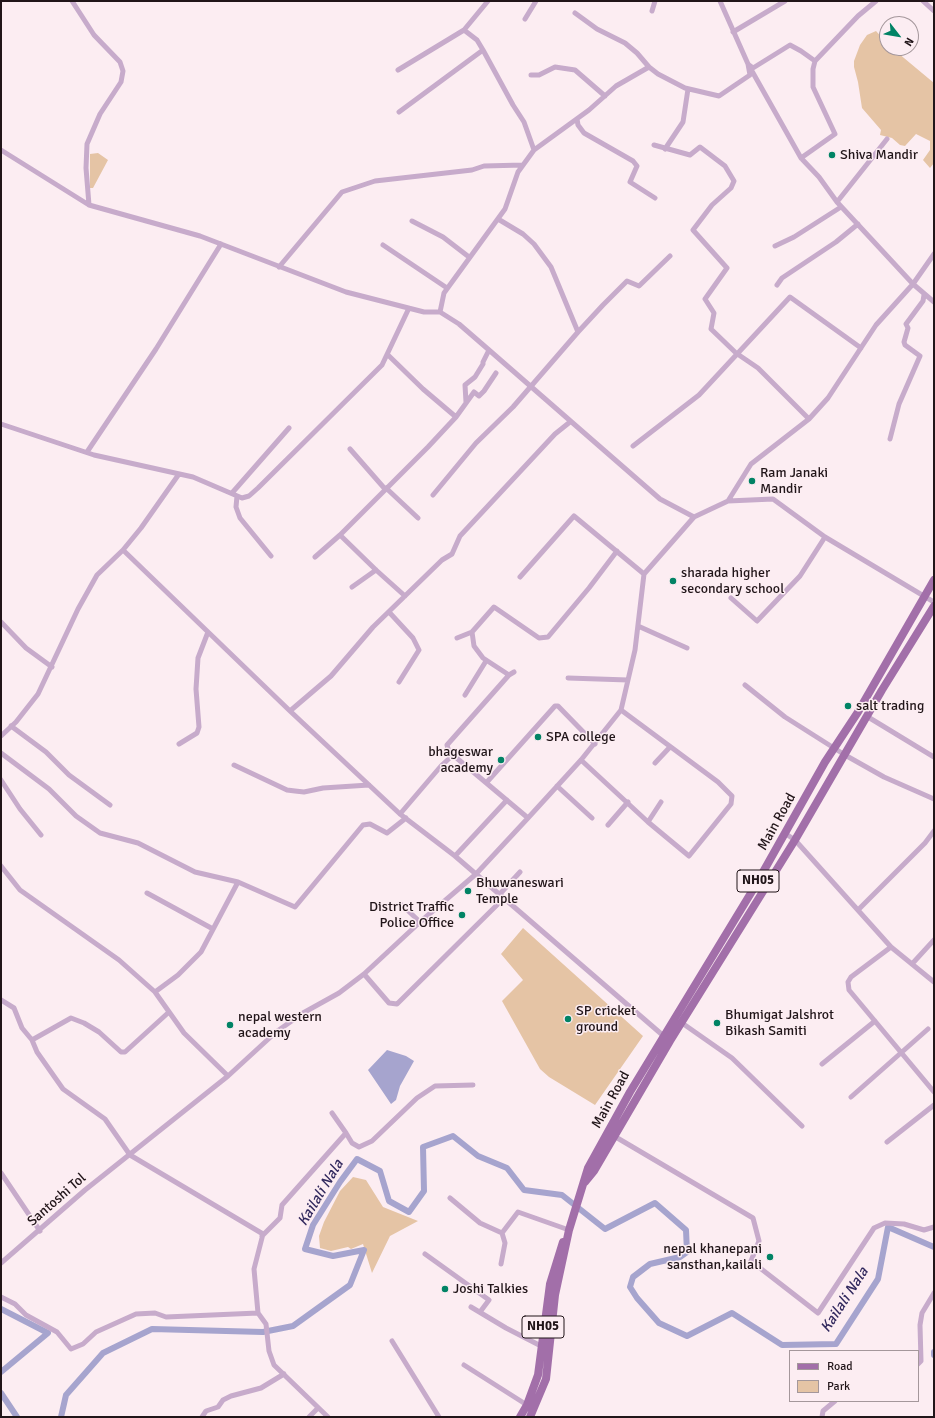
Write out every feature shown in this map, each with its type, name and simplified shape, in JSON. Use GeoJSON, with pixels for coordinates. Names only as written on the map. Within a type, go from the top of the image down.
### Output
{"type":"FeatureCollection","features":[{"type":"Feature","properties":{"kind":"main road","name":"Main Road"},"geometry":{"type":"LineString","coordinates":[[585,1182],[592,1175],[667,1038],[682,1022],[736,927],[834,747],[874,684],[934,580]]}},
{"type":"Feature","properties":{"kind":"main road","name":"Main Road"},"geometry":{"type":"LineString","coordinates":[[568,1231],[585,1182],[588,1168],[608,1132],[736,927],[795,840],[868,717],[882,690],[934,606]]}},
{"type":"Feature","properties":{"kind":"main road"},"geometry":{"type":"LineString","coordinates":[[874,684],[882,690]]}},
{"type":"Feature","properties":{"kind":"main road","name":"NH05"},"geometry":{"type":"LineString","coordinates":[[520,1417],[527,1405],[538,1375],[540,1346],[550,1284],[563,1241],[568,1231]]}},
{"type":"Feature","properties":{"kind":"main road","name":"NH05"},"geometry":{"type":"LineString","coordinates":[[530,1417],[546,1379],[555,1295],[568,1231]]}},
{"type":"Feature","properties":{"kind":"street"},"geometry":{"type":"LineString","coordinates":[[72,1],[94,35],[120,62],[123,71],[121,82],[100,114],[87,144],[86,168],[89,205]]}},
{"type":"Feature","properties":{"kind":"street"},"geometry":{"type":"LineString","coordinates":[[398,70],[464,30],[488,1]]}},
{"type":"Feature","properties":{"kind":"street"},"geometry":{"type":"LineString","coordinates":[[524,19],[536,1]]}},
{"type":"Feature","properties":{"kind":"street"},"geometry":{"type":"LineString","coordinates":[[652,10],[655,1]]}},
{"type":"Feature","properties":{"kind":"street"},"geometry":{"type":"LineString","coordinates":[[720,1],[748,64],[801,158],[819,177],[837,202],[913,284],[934,302]]}},
{"type":"Feature","properties":{"kind":"street"},"geometry":{"type":"LineString","coordinates":[[733,32],[785,1]]}},
{"type":"Feature","properties":{"kind":"street"},"geometry":{"type":"LineString","coordinates":[[801,158],[835,134],[813,87],[812,69],[815,61],[858,16],[876,1]]}},
{"type":"Feature","properties":{"kind":"street"},"geometry":{"type":"LineString","coordinates":[[923,1],[934,11]]}},
{"type":"Feature","properties":{"kind":"street"},"geometry":{"type":"LineString","coordinates":[[575,13],[597,29],[625,43],[658,74],[688,89],[719,96],[750,75],[748,64]]}},
{"type":"Feature","properties":{"kind":"street"},"geometry":{"type":"LineString","coordinates":[[464,30],[477,40],[483,50],[524,122],[534,150]]}},
{"type":"Feature","properties":{"kind":"street"},"geometry":{"type":"LineString","coordinates":[[748,64],[753,68],[790,45],[815,61]]}},
{"type":"Feature","properties":{"kind":"street"},"geometry":{"type":"LineString","coordinates":[[399,112],[483,50]]}},
{"type":"Feature","properties":{"kind":"street"},"geometry":{"type":"LineString","coordinates":[[530,75],[538,76],[555,67],[575,70],[605,96]]}},
{"type":"Feature","properties":{"kind":"street"},"geometry":{"type":"LineString","coordinates":[[440,312],[444,293],[505,209],[518,172],[534,150],[576,119],[616,86],[649,67]]}},
{"type":"Feature","properties":{"kind":"street"},"geometry":{"type":"LineString","coordinates":[[665,149],[683,122],[688,89]]}},
{"type":"Feature","properties":{"kind":"street"},"geometry":{"type":"LineString","coordinates":[[576,119],[578,125],[584,133],[633,161],[637,166],[630,182],[655,198]]}},
{"type":"Feature","properties":{"kind":"street"},"geometry":{"type":"LineString","coordinates":[[837,202],[887,139]]}},
{"type":"Feature","properties":{"kind":"street"},"geometry":{"type":"LineString","coordinates":[[654,146],[690,155],[700,147],[725,166],[734,181],[731,188],[712,205],[693,230],[727,268],[705,298],[714,313],[711,329],[736,353],[758,368],[809,419]]}},
{"type":"Feature","properties":{"kind":"street"},"geometry":{"type":"LineString","coordinates":[[1,150],[89,205],[200,236],[346,292],[424,312],[440,312],[459,324],[489,350],[499,361],[531,385],[570,422],[618,461],[660,499],[694,517]]}},
{"type":"Feature","properties":{"kind":"street"},"geometry":{"type":"LineString","coordinates":[[279,267],[342,192],[375,181],[472,170],[484,166],[523,165]]}},
{"type":"Feature","properties":{"kind":"street"},"geometry":{"type":"LineString","coordinates":[[775,246],[794,237],[841,206]]}},
{"type":"Feature","properties":{"kind":"street"},"geometry":{"type":"LineString","coordinates":[[498,219],[523,234],[534,244],[551,267],[578,332]]}},
{"type":"Feature","properties":{"kind":"street"},"geometry":{"type":"LineString","coordinates":[[412,221],[443,237],[469,257]]}},
{"type":"Feature","properties":{"kind":"street"},"geometry":{"type":"LineString","coordinates":[[777,285],[782,278],[836,242],[858,224]]}},
{"type":"Feature","properties":{"kind":"street"},"geometry":{"type":"LineString","coordinates":[[87,452],[156,349],[221,244]]}},
{"type":"Feature","properties":{"kind":"street"},"geometry":{"type":"LineString","coordinates":[[383,245],[447,288]]}},
{"type":"Feature","properties":{"kind":"street"},"geometry":{"type":"LineString","coordinates":[[728,501],[751,464],[809,419],[828,398],[890,308],[913,284],[934,254]]}},
{"type":"Feature","properties":{"kind":"street"},"geometry":{"type":"LineString","coordinates":[[433,495],[476,443],[513,407],[578,332],[627,281],[639,286],[670,256]]}},
{"type":"Feature","properties":{"kind":"street"},"geometry":{"type":"LineString","coordinates":[[890,439],[899,404],[920,356],[905,345],[904,342],[908,328],[906,324],[923,301],[924,295]]}},
{"type":"Feature","properties":{"kind":"street"},"geometry":{"type":"LineString","coordinates":[[633,446],[699,395],[790,296],[861,348]]}},
{"type":"Feature","properties":{"kind":"street"},"geometry":{"type":"LineString","coordinates":[[1,424],[87,452],[203,480],[242,498],[249,496],[258,488],[382,365],[409,308]]}},
{"type":"Feature","properties":{"kind":"street"},"geometry":{"type":"LineString","coordinates":[[466,402],[465,385],[475,377],[489,350]]}},
{"type":"Feature","properties":{"kind":"street"},"geometry":{"type":"LineString","coordinates":[[388,355],[423,389],[456,417]]}},
{"type":"Feature","properties":{"kind":"street"},"geometry":{"type":"LineString","coordinates":[[315,557],[340,535],[428,447],[456,417],[474,392],[479,396],[484,391],[496,373]]}},
{"type":"Feature","properties":{"kind":"street"},"geometry":{"type":"LineString","coordinates":[[290,711],[331,676],[373,627],[442,560],[452,554],[460,536],[555,434],[570,422]]}},
{"type":"Feature","properties":{"kind":"street"},"geometry":{"type":"LineString","coordinates":[[232,493],[289,428]]}},
{"type":"Feature","properties":{"kind":"street"},"geometry":{"type":"LineString","coordinates":[[350,449],[385,489],[418,518]]}},
{"type":"Feature","properties":{"kind":"street"},"geometry":{"type":"LineString","coordinates":[[1,736],[38,694],[78,609],[97,575],[123,550],[142,528],[179,474]]}},
{"type":"Feature","properties":{"kind":"street"},"geometry":{"type":"LineString","coordinates":[[237,496],[236,507],[240,518],[271,556]]}},
{"type":"Feature","properties":{"kind":"street"},"geometry":{"type":"LineString","coordinates":[[581,760],[648,822],[689,856],[731,804],[732,796],[718,782],[621,710],[635,650],[644,574],[694,517],[728,501],[773,499],[825,537],[934,602]]}},
{"type":"Feature","properties":{"kind":"street"},"geometry":{"type":"LineString","coordinates":[[520,577],[574,516],[644,574]]}},
{"type":"Feature","properties":{"kind":"street"},"geometry":{"type":"LineString","coordinates":[[340,535],[405,596]]}},
{"type":"Feature","properties":{"kind":"street"},"geometry":{"type":"LineString","coordinates":[[731,598],[757,621],[800,576],[825,537]]}},
{"type":"Feature","properties":{"kind":"street"},"geometry":{"type":"LineString","coordinates":[[123,550],[290,711],[400,814],[455,856],[667,1038]]}},
{"type":"Feature","properties":{"kind":"street"},"geometry":{"type":"LineString","coordinates":[[457,638],[472,632],[494,607],[539,638],[548,637],[589,588],[617,551]]}},
{"type":"Feature","properties":{"kind":"street"},"geometry":{"type":"LineString","coordinates":[[352,587],[376,570]]}},
{"type":"Feature","properties":{"kind":"street"},"geometry":{"type":"LineString","coordinates":[[389,612],[413,638],[418,650],[399,682]]}},
{"type":"Feature","properties":{"kind":"street"},"geometry":{"type":"LineString","coordinates":[[1,622],[26,648],[52,667]]}},
{"type":"Feature","properties":{"kind":"street"},"geometry":{"type":"LineString","coordinates":[[638,626],[687,648]]}},
{"type":"Feature","properties":{"kind":"street"},"geometry":{"type":"LineString","coordinates":[[179,744],[197,733],[199,727],[196,689],[198,658],[208,632]]}},
{"type":"Feature","properties":{"kind":"street"},"geometry":{"type":"LineString","coordinates":[[472,632],[474,646],[486,662],[509,676]]}},
{"type":"Feature","properties":{"kind":"street"},"geometry":{"type":"LineString","coordinates":[[465,695],[486,662]]}},
{"type":"Feature","properties":{"kind":"street"},"geometry":{"type":"LineString","coordinates":[[514,672],[447,745],[449,752],[487,782],[528,818]]}},
{"type":"Feature","properties":{"kind":"street"},"geometry":{"type":"LineString","coordinates":[[568,678],[628,680]]}},
{"type":"Feature","properties":{"kind":"street"},"geometry":{"type":"LineString","coordinates":[[745,685],[785,717],[845,755],[884,777],[934,799]]}},
{"type":"Feature","properties":{"kind":"street"},"geometry":{"type":"LineString","coordinates":[[487,782],[555,706],[558,706],[595,744]]}},
{"type":"Feature","properties":{"kind":"street","name":"Santoshi Tol"},"geometry":{"type":"LineString","coordinates":[[1,1263],[40,1231],[85,1190],[130,1156],[228,1076],[276,1032],[303,1013],[339,993],[364,974],[420,922],[476,874],[581,760],[621,710]]}},
{"type":"Feature","properties":{"kind":"street"},"geometry":{"type":"LineString","coordinates":[[868,717],[934,757]]}},
{"type":"Feature","properties":{"kind":"street"},"geometry":{"type":"LineString","coordinates":[[11,726],[46,752],[69,775],[110,805]]}},
{"type":"Feature","properties":{"kind":"street"},"geometry":{"type":"LineString","coordinates":[[655,763],[670,747]]}},
{"type":"Feature","properties":{"kind":"street"},"geometry":{"type":"LineString","coordinates":[[1,753],[49,789],[76,816],[100,833],[138,843],[196,872],[238,882],[294,907],[363,825],[370,824],[388,832],[406,818]]}},
{"type":"Feature","properties":{"kind":"street"},"geometry":{"type":"LineString","coordinates":[[400,814],[441,766],[453,755]]}},
{"type":"Feature","properties":{"kind":"street"},"geometry":{"type":"LineString","coordinates":[[234,765],[287,790],[304,792],[323,788],[369,785]]}},
{"type":"Feature","properties":{"kind":"street"},"geometry":{"type":"LineString","coordinates":[[1,780],[20,809],[41,835]]}},
{"type":"Feature","properties":{"kind":"street"},"geometry":{"type":"LineString","coordinates":[[558,786],[592,818]]}},
{"type":"Feature","properties":{"kind":"street"},"geometry":{"type":"LineString","coordinates":[[455,856],[507,800]]}},
{"type":"Feature","properties":{"kind":"street"},"geometry":{"type":"LineString","coordinates":[[608,825],[628,802]]}},
{"type":"Feature","properties":{"kind":"street"},"geometry":{"type":"LineString","coordinates":[[648,822],[661,802]]}},
{"type":"Feature","properties":{"kind":"street"},"geometry":{"type":"LineString","coordinates":[[858,910],[925,843],[934,831]]}},
{"type":"Feature","properties":{"kind":"street"},"geometry":{"type":"LineString","coordinates":[[786,834],[795,840],[891,947],[934,982]]}},
{"type":"Feature","properties":{"kind":"street"},"geometry":{"type":"LineString","coordinates":[[1,866],[20,890],[119,960],[155,992],[184,1033],[228,1076]]}},
{"type":"Feature","properties":{"kind":"street"},"geometry":{"type":"LineString","coordinates":[[364,974],[389,1003],[397,1004],[501,897],[520,872]]}},
{"type":"Feature","properties":{"kind":"street"},"geometry":{"type":"LineString","coordinates":[[155,992],[178,975],[201,952],[238,882]]}},
{"type":"Feature","properties":{"kind":"street"},"geometry":{"type":"LineString","coordinates":[[147,893],[214,929]]}},
{"type":"Feature","properties":{"kind":"street"},"geometry":{"type":"LineString","coordinates":[[402,905],[420,922]]}},
{"type":"Feature","properties":{"kind":"street"},"geometry":{"type":"LineString","coordinates":[[912,964],[934,940]]}},
{"type":"Feature","properties":{"kind":"street"},"geometry":{"type":"LineString","coordinates":[[891,947],[851,977],[848,982],[849,990],[934,1092]]}},
{"type":"Feature","properties":{"kind":"street"},"geometry":{"type":"LineString","coordinates":[[1,1000],[14,1008],[22,1028],[32,1040],[37,1052],[63,1089],[105,1119],[130,1156],[263,1234],[262,1236]]}},
{"type":"Feature","properties":{"kind":"street"},"geometry":{"type":"LineString","coordinates":[[32,1040],[71,1018],[84,1023],[98,1032],[121,1052],[124,1052],[169,1012]]}},
{"type":"Feature","properties":{"kind":"street"},"geometry":{"type":"LineString","coordinates":[[822,1064],[875,1021]]}},
{"type":"Feature","properties":{"kind":"street"},"geometry":{"type":"LineString","coordinates":[[682,1022],[732,1058],[802,1126]]}},
{"type":"Feature","properties":{"kind":"street"},"geometry":{"type":"LineString","coordinates":[[851,1096],[928,1029]]}},
{"type":"Feature","properties":{"kind":"street"},"geometry":{"type":"LineString","coordinates":[[332,1113],[352,1143],[359,1147],[372,1141],[417,1098],[435,1086],[473,1085]]}},
{"type":"Feature","properties":{"kind":"street"},"geometry":{"type":"LineString","coordinates":[[887,1142],[934,1105]]}},
{"type":"Feature","properties":{"kind":"street"},"geometry":{"type":"LineString","coordinates":[[328,1417],[274,1365],[269,1351],[266,1324],[258,1313],[254,1269],[262,1236],[280,1218],[282,1205],[346,1133]]}},
{"type":"Feature","properties":{"kind":"street"},"geometry":{"type":"LineString","coordinates":[[614,1136],[753,1218],[759,1241],[751,1261],[818,1313],[874,1228],[885,1223],[904,1224],[924,1230],[934,1227]]}},
{"type":"Feature","properties":{"kind":"street"},"geometry":{"type":"LineString","coordinates":[[1,1173],[40,1231]]}},
{"type":"Feature","properties":{"kind":"street"},"geometry":{"type":"LineString","coordinates":[[450,1198],[480,1224],[502,1233]]}},
{"type":"Feature","properties":{"kind":"street"},"geometry":{"type":"LineString","coordinates":[[502,1233],[518,1212],[568,1231]]}},
{"type":"Feature","properties":{"kind":"street"},"geometry":{"type":"LineString","coordinates":[[501,1264],[505,1243],[502,1233]]}},
{"type":"Feature","properties":{"kind":"street"},"geometry":{"type":"LineString","coordinates":[[425,1254],[489,1300],[480,1312]]}},
{"type":"Feature","properties":{"kind":"street"},"geometry":{"type":"LineString","coordinates":[[919,1363],[921,1360],[920,1325],[922,1313],[934,1293]]}},
{"type":"Feature","properties":{"kind":"street"},"geometry":{"type":"LineString","coordinates":[[1,1297],[15,1304],[26,1315],[57,1332],[71,1349],[83,1344],[96,1332],[136,1314],[155,1313],[166,1317],[258,1313]]}},
{"type":"Feature","properties":{"kind":"street"},"geometry":{"type":"LineString","coordinates":[[471,1307],[540,1346]]}},
{"type":"Feature","properties":{"kind":"street"},"geometry":{"type":"LineString","coordinates":[[392,1342],[439,1417]]}},
{"type":"Feature","properties":{"kind":"street"},"geometry":{"type":"LineString","coordinates":[[464,1365],[527,1405]]}},
{"type":"Feature","properties":{"kind":"street"},"geometry":{"type":"LineString","coordinates":[[202,1417],[206,1411],[218,1407],[223,1400],[231,1396],[261,1388],[284,1374]]}},
{"type":"Feature","properties":{"kind":"street"},"geometry":{"type":"LineString","coordinates":[[822,1417],[823,1411],[834,1402]]}},
{"type":"Feature","properties":{"kind":"street"},"geometry":{"type":"LineString","coordinates":[[309,1417],[318,1408]]}},
{"type":"Feature","properties":{"kind":"green space"},"geometry":{"type":"Polygon","coordinates":[[[876,31],[879,34],[879,56],[902,56],[934,83],[934,163],[930,168],[923,160],[930,150],[930,141],[916,134],[905,146],[900,145],[892,138],[880,135],[881,130],[862,108],[854,61],[860,45],[867,35],[876,31]]]}},
{"type":"Feature","properties":{"kind":"green space"},"geometry":{"type":"Polygon","coordinates":[[[98,153],[108,160],[93,188],[90,188],[90,154],[98,153]]]}},
{"type":"Feature","properties":{"kind":"green space","name":"SP cricket ground"},"geometry":{"type":"Polygon","coordinates":[[[523,928],[643,1036],[595,1105],[549,1077],[540,1069],[502,1001],[523,980],[501,954],[523,928]]]}},
{"type":"Feature","properties":{"kind":"green space"},"geometry":{"type":"Polygon","coordinates":[[[353,1177],[366,1180],[383,1207],[418,1221],[390,1236],[372,1273],[363,1244],[351,1249],[348,1247],[331,1251],[320,1248],[319,1236],[324,1222],[340,1191],[353,1177]]]}},
{"type":"Feature","properties":{"kind":"water"},"geometry":{"type":"Polygon","coordinates":[[[387,1050],[406,1056],[414,1061],[400,1086],[396,1100],[391,1104],[368,1070],[387,1050]]]}},
{"type":"Feature","properties":{"kind":"waterway","name":"Kailali Nala"},"geometry":{"type":"LineString","coordinates":[[61,1417],[66,1395],[103,1353],[152,1329],[263,1332],[293,1326],[350,1285],[364,1250],[333,1256],[305,1249],[313,1225],[340,1182],[357,1159],[380,1171],[389,1201],[409,1212],[424,1191],[423,1147],[453,1136],[478,1156],[507,1168],[524,1190],[562,1195],[605,1229],[655,1203],[686,1230],[687,1252],[680,1257],[650,1264],[633,1277],[630,1287],[637,1298],[659,1323],[687,1336],[732,1313],[782,1345],[836,1344],[878,1279],[888,1227],[934,1247]]}},
{"type":"Feature","properties":{"kind":"waterway","name":"Kailali Nala"},"geometry":{"type":"LineString","coordinates":[[1,1309],[48,1333],[1,1372]]}},
{"type":"Feature","properties":{"kind":"waterway","name":"Kailali Nala"},"geometry":{"type":"LineString","coordinates":[[1,1393],[17,1417]]}},
{"type":"Feature","properties":{"kind":"place","name":"Shiva Mandir"},"geometry":{"type":"Point","coordinates":[832,155]}},
{"type":"Feature","properties":{"kind":"place","name":"Ram Janaki Mandir"},"geometry":{"type":"Point","coordinates":[752,481]}},
{"type":"Feature","properties":{"kind":"place","name":"sharada higher secondary school"},"geometry":{"type":"Point","coordinates":[673,581]}},
{"type":"Feature","properties":{"kind":"place","name":"salt trading"},"geometry":{"type":"Point","coordinates":[848,706]}},
{"type":"Feature","properties":{"kind":"place","name":"SPA college"},"geometry":{"type":"Point","coordinates":[538,737]}},
{"type":"Feature","properties":{"kind":"place","name":"bhageswar academy"},"geometry":{"type":"Point","coordinates":[501,760]}},
{"type":"Feature","properties":{"kind":"place","name":"Bhuwaneswari Temple"},"geometry":{"type":"Point","coordinates":[468,891]}},
{"type":"Feature","properties":{"kind":"place","name":"District Traffic Police Office"},"geometry":{"type":"Point","coordinates":[462,915]}},
{"type":"Feature","properties":{"kind":"place","name":"SP cricket ground"},"geometry":{"type":"Point","coordinates":[568,1019]}},
{"type":"Feature","properties":{"kind":"place","name":"Bhumigat Jalshrot Bikash Samiti"},"geometry":{"type":"Point","coordinates":[717,1023]}},
{"type":"Feature","properties":{"kind":"place","name":"nepal western academy"},"geometry":{"type":"Point","coordinates":[230,1025]}},
{"type":"Feature","properties":{"kind":"place","name":"nepal khanepani sansthan,kailali"},"geometry":{"type":"Point","coordinates":[770,1257]}},
{"type":"Feature","properties":{"kind":"place","name":"Joshi Talkies"},"geometry":{"type":"Point","coordinates":[445,1289]}}]}
